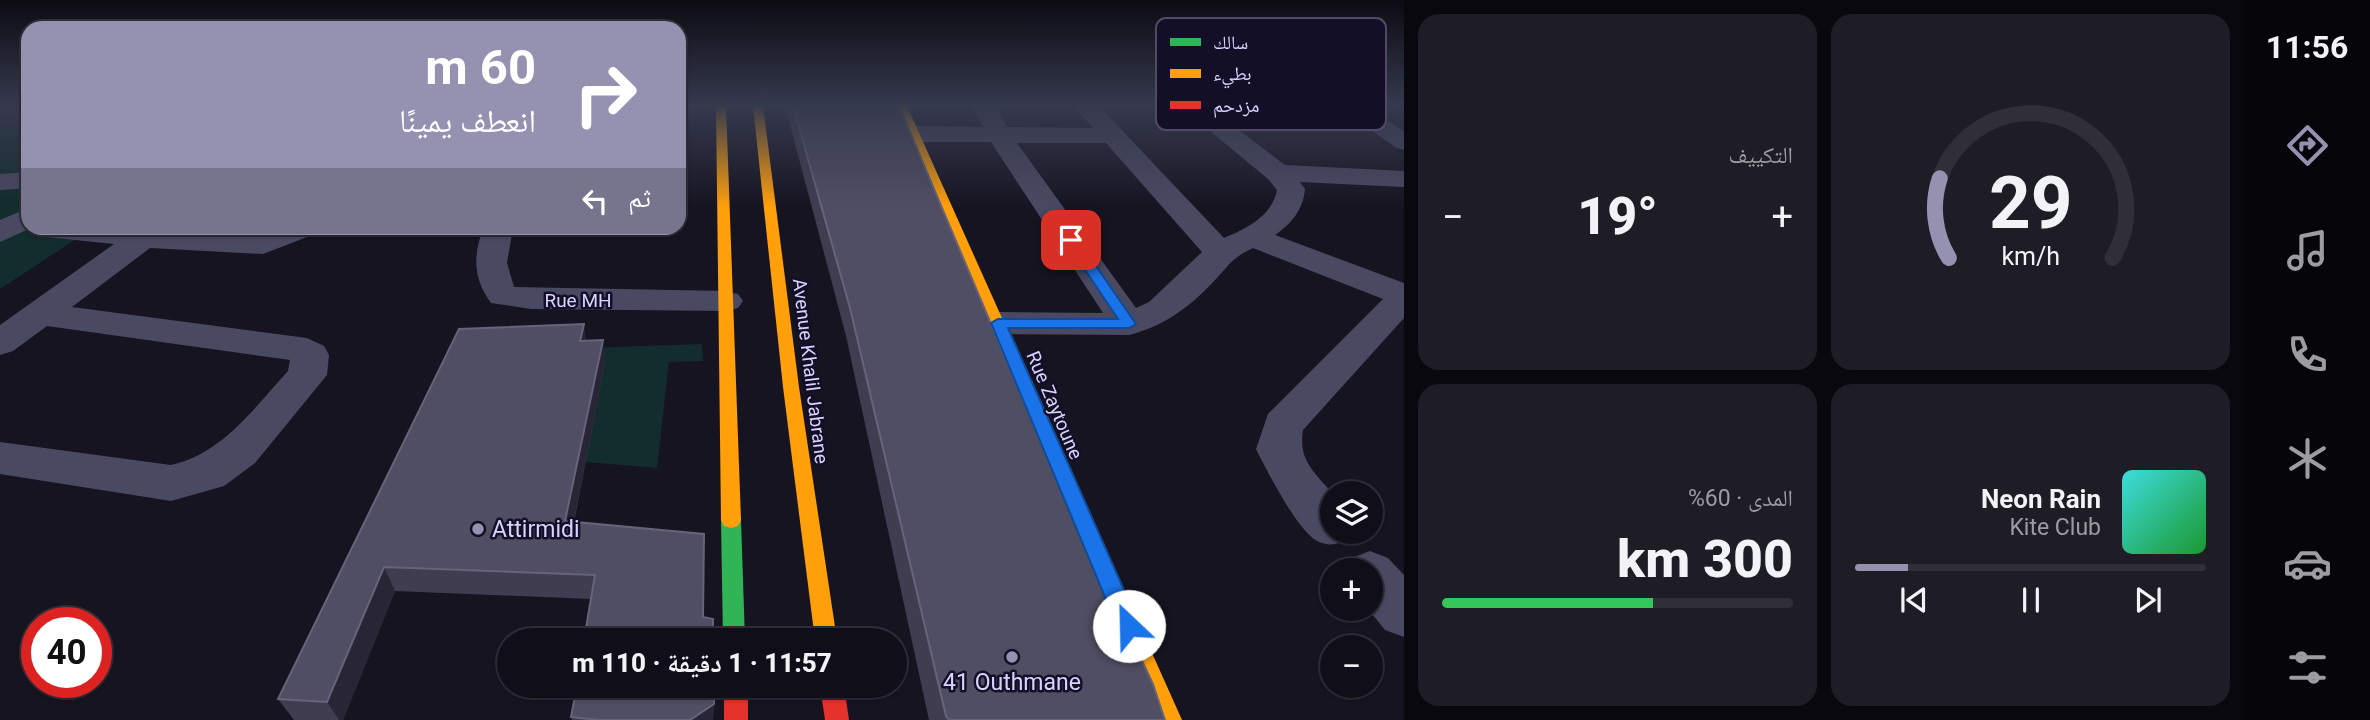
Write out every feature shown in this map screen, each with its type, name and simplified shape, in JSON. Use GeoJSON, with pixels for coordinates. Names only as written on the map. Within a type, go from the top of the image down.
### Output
{"type":"FeatureCollection","features":[{"type":"Feature","properties":{"kind":"main road"},"geometry":{"type":"LineString","coordinates":[[722,140],[734,628]]}},
{"type":"Feature","properties":{"kind":"main road","name":"Avenue Khalil Jabrane"},"geometry":{"type":"LineString","coordinates":[[762,140],[791,387],[824,628]]}},
{"type":"Feature","properties":{"kind":"main road","name":"Rue Zaytoune"},"geometry":{"type":"LineString","coordinates":[[917,140],[1170,720]]}},
{"type":"Feature","properties":{"kind":"main road"},"geometry":{"type":"LineString","coordinates":[[736,698],[736,720]]}},
{"type":"Feature","properties":{"kind":"main road"},"geometry":{"type":"LineString","coordinates":[[834,698],[837,720]]}},
{"type":"Feature","properties":{"kind":"street"},"geometry":{"type":"LineString","coordinates":[[1002,140],[1129,324]]}},
{"type":"Feature","properties":{"kind":"street"},"geometry":{"type":"LineString","coordinates":[[1118,140],[1219,251]]}},
{"type":"Feature","properties":{"kind":"street"},"geometry":{"type":"LineString","coordinates":[[998,323],[1129,324],[1162,310],[1205,271],[1219,251],[1252,236],[1279,218],[1289,203],[1291,189],[1278,173],[1235,140]]}},
{"type":"Feature","properties":{"kind":"street"},"geometry":{"type":"LineString","coordinates":[[1278,173],[1404,179]]}},
{"type":"Feature","properties":{"kind":"street"},"geometry":{"type":"LineString","coordinates":[[0,182],[21,180]]}},
{"type":"Feature","properties":{"kind":"street"},"geometry":{"type":"LineString","coordinates":[[0,343],[147,235]]}},
{"type":"Feature","properties":{"kind":"street"},"geometry":{"type":"LineString","coordinates":[[169,235],[263,245],[287,235]]}},
{"type":"Feature","properties":{"kind":"street","name":"Rue MH"},"geometry":{"type":"LineString","coordinates":[[496,235],[489,253],[493,284],[503,296],[531,299],[726,301]]}},
{"type":"Feature","properties":{"kind":"street"},"geometry":{"type":"LineString","coordinates":[[1252,236],[1404,296],[1283,425],[1278,449],[1295,481],[1320,511]]}},
{"type":"Feature","properties":{"kind":"street"},"geometry":{"type":"LineString","coordinates":[[0,458],[171,483],[208,474],[239,452],[307,374],[310,355],[295,346],[40,314]]}},
{"type":"Feature","properties":{"kind":"street"},"geometry":{"type":"LineString","coordinates":[[1347,544],[1358,558]]}},
{"type":"Feature","properties":{"kind":"street"},"geometry":{"type":"LineString","coordinates":[[1383,589],[1404,614]]}},
{"type":"Feature","properties":{"kind":"green space"},"geometry":{"type":"Polygon","coordinates":[[[0,140],[21,140],[21,235],[82,235],[0,289],[0,140]]]}},
{"type":"Feature","properties":{"kind":"green space"},"geometry":{"type":"Polygon","coordinates":[[[702,344],[703,361],[669,362],[657,468],[585,462],[587,348],[702,344]]]}},
{"type":"Feature","properties":{"kind":"building"},"geometry":{"type":"Polygon","coordinates":[[[802,140],[913,140],[1043,447],[1153,684],[1165,720],[949,720],[850,308],[802,140]]]}},
{"type":"Feature","properties":{"kind":"building","name":"Attirmidi"},"geometry":{"type":"Polygon","coordinates":[[[584,324],[580,341],[603,340],[565,521],[704,534],[703,617],[713,619],[713,628],[586,628],[595,575],[384,567],[327,702],[278,699],[459,329],[584,324]]]}},
{"type":"Feature","properties":{"kind":"building"},"geometry":{"type":"Polygon","coordinates":[[[575,698],[714,700],[714,704],[690,720],[598,720],[571,717],[575,698]]]}},
{"type":"Feature","properties":{"kind":"traffic: fast"},"geometry":{"type":"LineString","coordinates":[[731,520],[734,628]]}},
{"type":"Feature","properties":{"kind":"traffic: slow"},"geometry":{"type":"LineString","coordinates":[[722,140],[731,520]]}},
{"type":"Feature","properties":{"kind":"traffic: slow"},"geometry":{"type":"LineString","coordinates":[[762,140],[791,387],[824,628]]}},
{"type":"Feature","properties":{"kind":"traffic: slow"},"geometry":{"type":"LineString","coordinates":[[917,140],[1170,720]]}},
{"type":"Feature","properties":{"kind":"traffic: jam"},"geometry":{"type":"LineString","coordinates":[[736,698],[736,720]]}},
{"type":"Feature","properties":{"kind":"traffic: jam"},"geometry":{"type":"LineString","coordinates":[[834,698],[837,720]]}},
{"type":"Feature","properties":{"kind":"place","name":"Attirmidi"},"geometry":{"type":"Point","coordinates":[478,529]}},
{"type":"Feature","properties":{"kind":"place","name":"41 Outhmane"},"geometry":{"type":"Point","coordinates":[1012,657]}},
{"type":"Feature","properties":{"kind":"route"},"geometry":{"type":"LineString","coordinates":[[1071,240],[1129,324],[998,323],[1129,626]]}}]}
